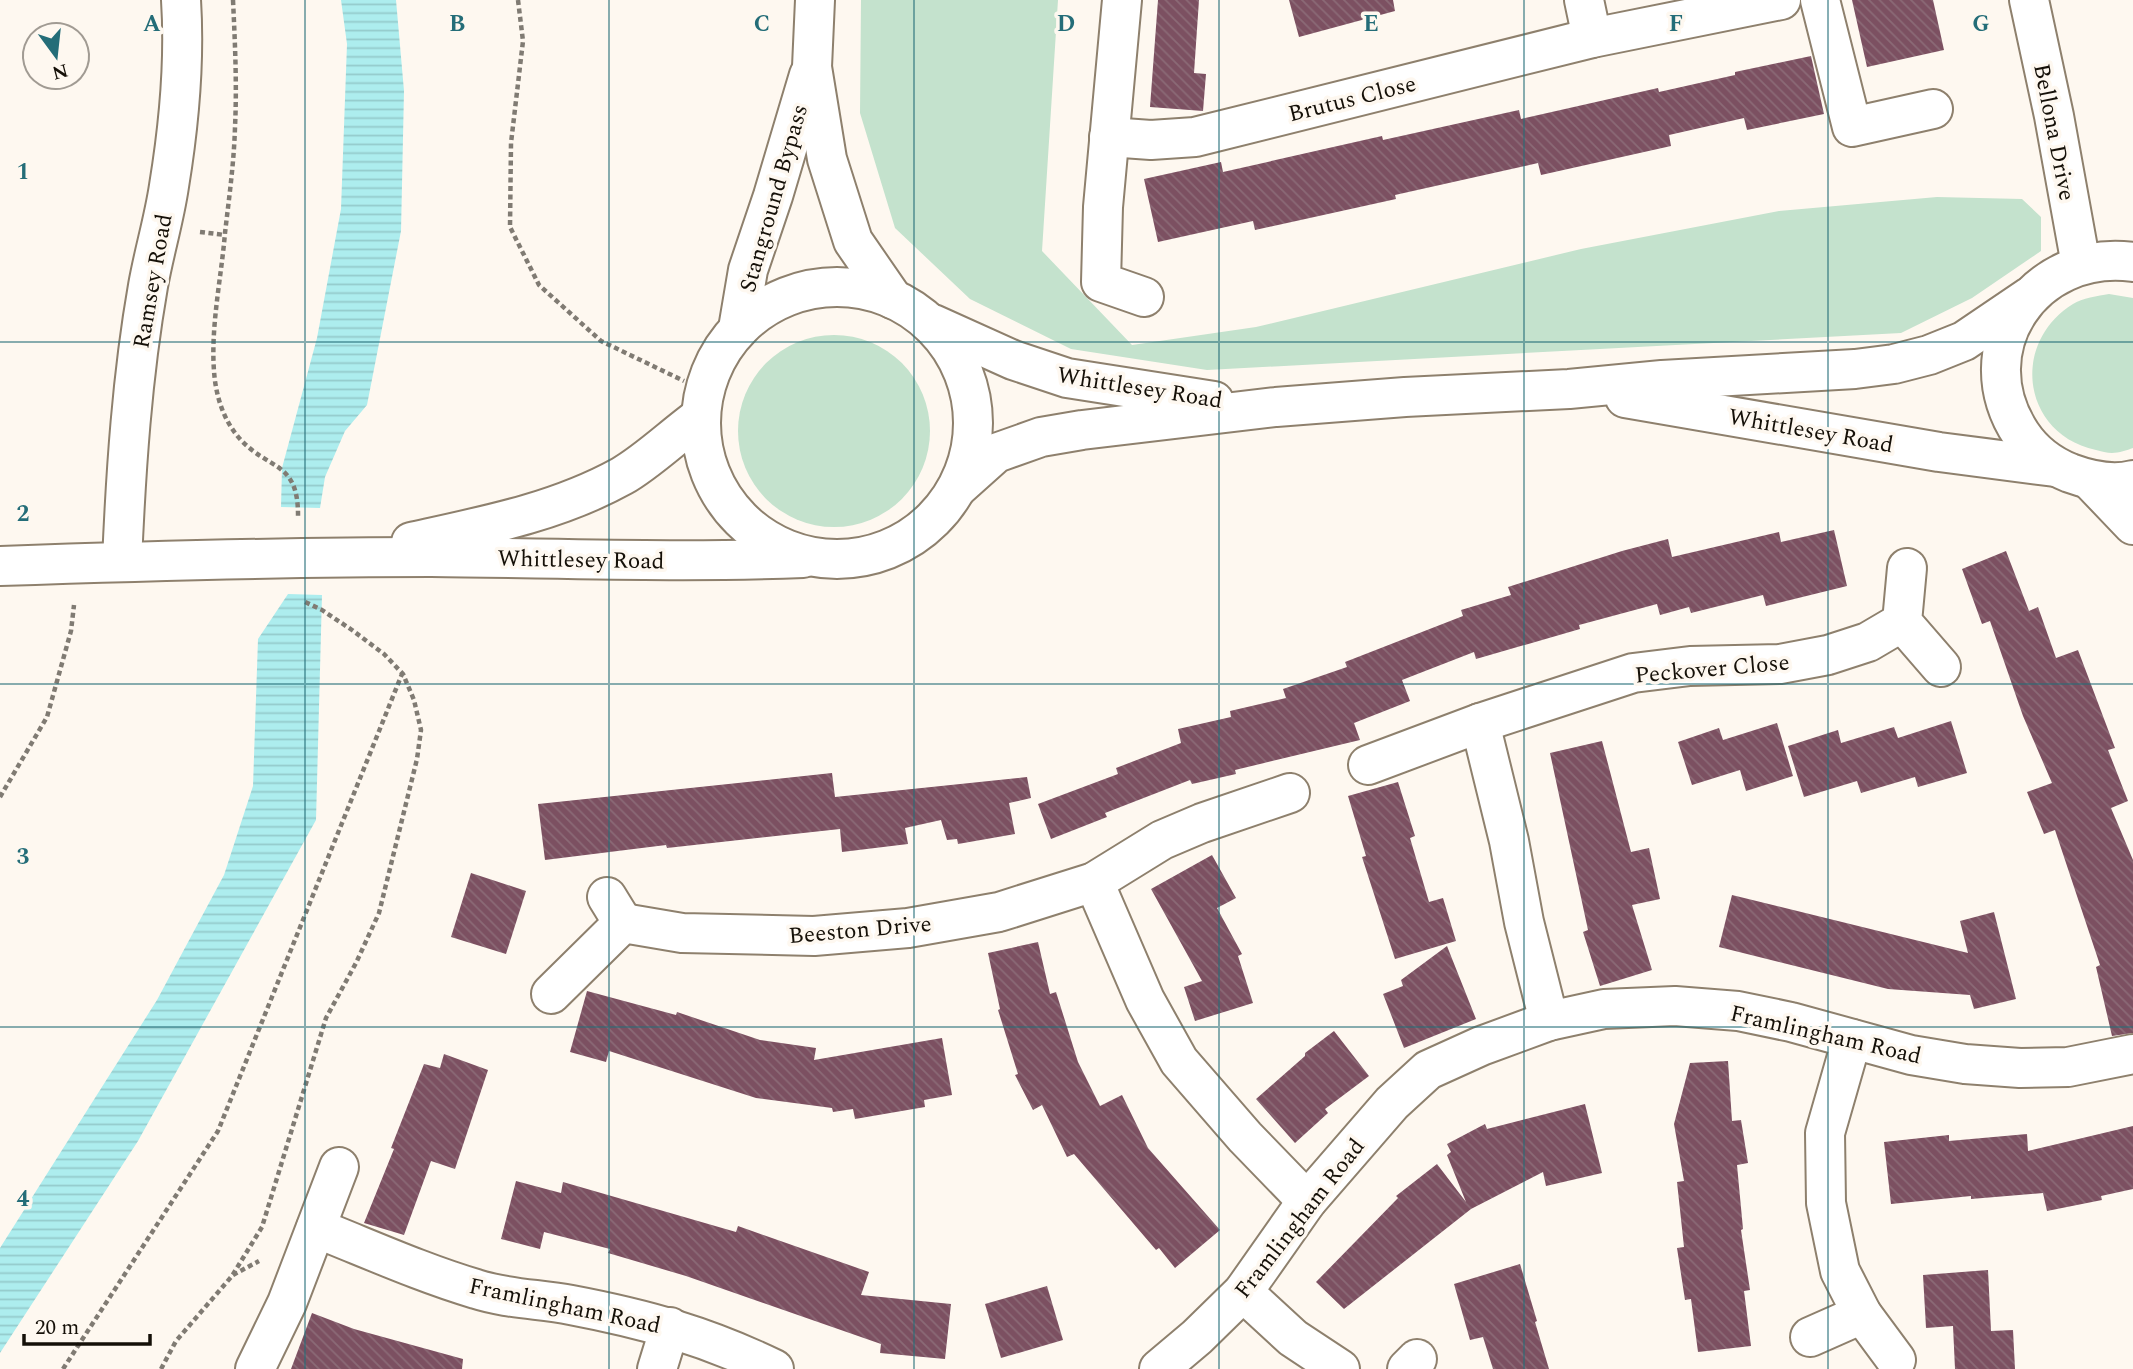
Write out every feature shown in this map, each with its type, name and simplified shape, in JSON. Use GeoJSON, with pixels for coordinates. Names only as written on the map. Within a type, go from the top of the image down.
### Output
{"type":"FeatureCollection","features":[{"type":"Feature","properties":{"kind":"street","name":"Ramsey Road"},"geometry":{"type":"LineString","coordinates":[[122,562],[126,454],[135,378],[148,286],[169,188],[180,108],[183,30],[181,0]]}},
{"type":"Feature","properties":{"kind":"street","name":"Stanground Bypass"},"geometry":{"type":"LineString","coordinates":[[815,0],[812,67],[827,159],[853,241],[893,299]]}},
{"type":"Feature","properties":{"kind":"street"},"geometry":{"type":"LineString","coordinates":[[1122,0],[1109,137],[1101,282],[1144,297]]}},
{"type":"Feature","properties":{"kind":"street"},"geometry":{"type":"LineString","coordinates":[[1584,0],[1592,38]]}},
{"type":"Feature","properties":{"kind":"street","name":"Brutus Close"},"geometry":{"type":"LineString","coordinates":[[1109,137],[1151,140],[1195,137],[1592,38],[1781,0]]}},
{"type":"Feature","properties":{"kind":"street"},"geometry":{"type":"LineString","coordinates":[[1820,0],[1852,127],[1933,109]]}},
{"type":"Feature","properties":{"kind":"street","name":"Bellona Drive"},"geometry":{"type":"LineString","coordinates":[[2029,0],[2054,116],[2081,265]]}},
{"type":"Feature","properties":{"kind":"street","name":"Stanground Bypass"},"geometry":{"type":"LineString","coordinates":[[738,328],[748,270],[812,67]]}},
{"type":"Feature","properties":{"kind":"street"},"geometry":{"type":"LineString","coordinates":[[2133,262],[2111,259],[2081,265],[2053,276],[2029,297],[2011,324],[2002,355],[2002,388],[2011,419],[2029,446],[2055,467],[2090,480],[2133,480]]}},
{"type":"Feature","properties":{"kind":"street"},"geometry":{"type":"LineString","coordinates":[[815,558],[777,546],[744,524],[719,493],[704,456],[702,403],[717,357],[738,328],[771,303],[811,289],[853,288],[893,299],[930,323],[953,350],[968,382],[974,418],[971,453],[958,487]]}},
{"type":"Feature","properties":{"kind":"street","name":"Whittlesey Road"},"geometry":{"type":"LineString","coordinates":[[0,566],[265,557],[736,561],[858,558],[898,545],[933,521],[958,487],[996,453],[1041,437],[1276,407],[1405,397],[1569,390],[1662,380],[1855,369],[1894,364],[1929,355],[1964,341],[2029,297]]}},
{"type":"Feature","properties":{"kind":"street","name":"Whittlesey Road"},"geometry":{"type":"LineString","coordinates":[[930,323],[1013,360],[1067,378],[1184,398],[1276,407]]}},
{"type":"Feature","properties":{"kind":"street","name":"Whittlesey Road"},"geometry":{"type":"LineString","coordinates":[[1569,390],[1940,452],[2055,467]]}},
{"type":"Feature","properties":{"kind":"street","name":"Whittlesey Road"},"geometry":{"type":"LineString","coordinates":[[348,557],[514,519],[581,496],[625,474],[702,403]]}},
{"type":"Feature","properties":{"kind":"street"},"geometry":{"type":"LineString","coordinates":[[2090,480],[2133,525]]}},
{"type":"Feature","properties":{"kind":"street"},"geometry":{"type":"LineString","coordinates":[[1907,568],[1902,622],[1941,667]]}},
{"type":"Feature","properties":{"kind":"street","name":"Peckover Close"},"geometry":{"type":"LineString","coordinates":[[1368,765],[1480,723],[1633,673],[1689,666],[1780,664],[1828,655],[1868,642],[1902,622]]}},
{"type":"Feature","properties":{"kind":"street"},"geometry":{"type":"LineString","coordinates":[[1480,723],[1510,841],[1524,922],[1549,1021]]}},
{"type":"Feature","properties":{"kind":"street","name":"Beeston Drive"},"geometry":{"type":"LineString","coordinates":[[551,994],[615,910],[682,933],[827,935],[908,928],[999,912],[1094,882],[1163,840],[1202,822],[1290,793]]}},
{"type":"Feature","properties":{"kind":"street"},"geometry":{"type":"LineString","coordinates":[[1094,882],[1145,1000],[1179,1061],[1245,1137],[1307,1201]]}},
{"type":"Feature","properties":{"kind":"street","name":"Framlingham Road"},"geometry":{"type":"LineString","coordinates":[[1159,1369],[1243,1292],[1307,1201],[1392,1103],[1428,1070],[1481,1046],[1549,1021],[1604,1009],[1675,1006],[1738,1011],[1791,1022],[1911,1055],[1965,1064],[2020,1069],[2068,1067],[2133,1054]]}},
{"type":"Feature","properties":{"kind":"street"},"geometry":{"type":"LineString","coordinates":[[1852,1039],[1825,1133],[1826,1203],[1840,1271],[1862,1314],[1896,1360]]}},
{"type":"Feature","properties":{"kind":"street"},"geometry":{"type":"LineString","coordinates":[[255,1369],[287,1303],[339,1167]]}},
{"type":"Feature","properties":{"kind":"street","name":"Framlingham Road"},"geometry":{"type":"LineString","coordinates":[[316,1228],[477,1290],[567,1304],[670,1326],[732,1349],[774,1369]]}},
{"type":"Feature","properties":{"kind":"street"},"geometry":{"type":"LineString","coordinates":[[1243,1292],[1293,1338],[1340,1369]]}},
{"type":"Feature","properties":{"kind":"street"},"geometry":{"type":"LineString","coordinates":[[1810,1337],[1862,1314]]}},
{"type":"Feature","properties":{"kind":"street"},"geometry":{"type":"LineString","coordinates":[[657,1369],[670,1326]]}},
{"type":"Feature","properties":{"kind":"path"},"geometry":{"type":"LineString","coordinates":[[233,0],[235,130],[215,329],[215,378],[219,403],[227,420],[240,440],[282,468],[297,493],[298,509]]}},
{"type":"Feature","properties":{"kind":"path"},"geometry":{"type":"LineString","coordinates":[[518,0],[523,41],[511,144],[510,227],[540,285],[601,341],[702,403]]}},
{"type":"Feature","properties":{"kind":"path"},"geometry":{"type":"LineString","coordinates":[[0,797],[47,717],[71,631],[78,563]]}},
{"type":"Feature","properties":{"kind":"path"},"geometry":{"type":"LineString","coordinates":[[161,1369],[176,1341],[232,1276],[262,1227],[326,1018],[379,913],[417,759],[421,730],[414,700],[402,674],[384,654],[322,610],[301,600],[297,594]]}},
{"type":"Feature","properties":{"kind":"path"},"geometry":{"type":"LineString","coordinates":[[63,1369],[218,1130],[402,674]]}},
{"type":"Feature","properties":{"kind":"green space"},"geometry":{"type":"Polygon","coordinates":[[[861,0],[1058,0],[1042,251],[1132,345],[1256,327],[1581,249],[1779,211],[1937,197],[2022,199],[2041,217],[2041,251],[1972,298],[1901,333],[1207,370],[1071,349],[970,299],[895,228],[860,113],[861,0]]]}},
{"type":"Feature","properties":{"kind":"green space"},"geometry":{"type":"Polygon","coordinates":[[[2109,294],[2133,298],[2133,448],[2112,453],[2071,441],[2052,426],[2040,407],[2033,386],[2033,363],[2040,341],[2053,321],[2077,302],[2109,294]]]}},
{"type":"Feature","properties":{"kind":"green space"},"geometry":{"type":"Polygon","coordinates":[[[834,335],[871,342],[902,363],[923,394],[930,431],[923,468],[902,499],[871,520],[834,527],[797,520],[766,499],[745,468],[738,431],[745,394],[766,363],[797,342],[834,335]]]}},
{"type":"Feature","properties":{"kind":"water"},"geometry":{"type":"Polygon","coordinates":[[[341,0],[396,0],[404,91],[401,231],[367,405],[345,431],[325,477],[320,508],[281,507],[282,468],[317,338],[341,209],[347,44],[341,0]]]}},
{"type":"Feature","properties":{"kind":"water"},"geometry":{"type":"Polygon","coordinates":[[[288,594],[322,595],[316,820],[138,1141],[0,1353],[0,1248],[157,1000],[224,875],[253,786],[258,639],[288,594]]]}},
{"type":"Feature","properties":{"kind":"building"},"geometry":{"type":"Polygon","coordinates":[[[1158,0],[1199,0],[1194,73],[1206,74],[1203,111],[1150,107],[1158,0]]]}},
{"type":"Feature","properties":{"kind":"building"},"geometry":{"type":"Polygon","coordinates":[[[1289,0],[1393,0],[1395,11],[1299,37],[1289,0]]]}},
{"type":"Feature","properties":{"kind":"building"},"geometry":{"type":"Polygon","coordinates":[[[1852,0],[1933,0],[1944,50],[1867,67],[1852,0]]]}},
{"type":"Feature","properties":{"kind":"building"},"geometry":{"type":"Polygon","coordinates":[[[1811,56],[1824,114],[1747,130],[1744,118],[1669,135],[1671,146],[1541,175],[1538,163],[1395,195],[1396,199],[1255,230],[1253,221],[1158,242],[1144,179],[1221,162],[1223,172],[1382,136],[1383,140],[1519,110],[1521,119],[1658,88],[1659,92],[1811,56]]]}},
{"type":"Feature","properties":{"kind":"building"},"geometry":{"type":"Polygon","coordinates":[[[1834,530],[1847,586],[1766,606],[1763,595],[1691,613],[1689,607],[1660,615],[1657,604],[1579,625],[1580,629],[1476,659],[1474,652],[1402,680],[1410,701],[1354,723],[1360,740],[1235,770],[1236,774],[1192,784],[1190,780],[1105,813],[1107,817],[1051,839],[1038,804],[1118,774],[1116,768],[1181,743],[1178,729],[1231,717],[1230,711],[1286,698],[1283,689],[1347,667],[1345,662],[1463,616],[1461,610],[1511,595],[1508,587],[1668,539],[1672,557],[1779,532],[1781,542],[1834,530]]]}},
{"type":"Feature","properties":{"kind":"building"},"geometry":{"type":"Polygon","coordinates":[[[2006,551],[2029,611],[2038,607],[2056,658],[2078,650],[2115,748],[2108,750],[2128,801],[2111,808],[2133,860],[2133,1033],[2112,1036],[2096,967],[2100,965],[2055,830],[2044,834],[2027,792],[2052,783],[2023,716],[1990,621],[1982,624],[1962,569],[2006,551]]]}},
{"type":"Feature","properties":{"kind":"building"},"geometry":{"type":"Polygon","coordinates":[[[1951,721],[1967,773],[1918,787],[1915,777],[1861,793],[1857,781],[1804,797],[1788,746],[1838,730],[1841,743],[1894,727],[1898,738],[1951,721]]]}},
{"type":"Feature","properties":{"kind":"building"},"geometry":{"type":"Polygon","coordinates":[[[1777,723],[1793,776],[1746,791],[1740,770],[1692,785],[1678,742],[1719,728],[1723,740],[1777,723]]]}},
{"type":"Feature","properties":{"kind":"building"},"geometry":{"type":"Polygon","coordinates":[[[1602,741],[1631,852],[1649,848],[1660,899],[1632,905],[1652,970],[1600,986],[1583,932],[1588,930],[1550,753],[1602,741]]]}},
{"type":"Feature","properties":{"kind":"building"},"geometry":{"type":"Polygon","coordinates":[[[832,773],[835,797],[1027,777],[1031,798],[1009,803],[1015,834],[958,844],[957,839],[947,840],[941,820],[905,828],[908,844],[842,852],[840,829],[667,848],[666,845],[545,860],[538,804],[832,773]]]}},
{"type":"Feature","properties":{"kind":"building"},"geometry":{"type":"Polygon","coordinates":[[[1398,782],[1415,836],[1410,838],[1429,902],[1443,898],[1456,941],[1395,959],[1362,857],[1366,856],[1348,796],[1398,782]]]}},
{"type":"Feature","properties":{"kind":"building"},"geometry":{"type":"Polygon","coordinates":[[[1212,855],[1236,898],[1217,908],[1242,954],[1238,956],[1253,1003],[1195,1021],[1184,987],[1202,981],[1151,889],[1212,855]]]}},
{"type":"Feature","properties":{"kind":"building"},"geometry":{"type":"Polygon","coordinates":[[[471,873],[526,891],[506,954],[451,937],[471,873]]]}},
{"type":"Feature","properties":{"kind":"building"},"geometry":{"type":"Polygon","coordinates":[[[1732,895],[1968,953],[1960,921],[1994,912],[2016,999],[1974,1009],[1970,995],[1888,989],[1719,947],[1732,895]]]}},
{"type":"Feature","properties":{"kind":"building"},"geometry":{"type":"Polygon","coordinates":[[[1038,942],[1050,994],[1056,992],[1078,1062],[1100,1106],[1122,1095],[1148,1148],[1220,1230],[1175,1268],[1159,1248],[1156,1250],[1074,1154],[1067,1157],[1042,1105],[1033,1110],[1015,1075],[1018,1074],[998,1010],[1000,1009],[988,953],[1038,942]]]}},
{"type":"Feature","properties":{"kind":"building"},"geometry":{"type":"Polygon","coordinates":[[[1447,946],[1476,1019],[1404,1048],[1383,994],[1403,986],[1401,980],[1447,946]]]}},
{"type":"Feature","properties":{"kind":"building"},"geometry":{"type":"Polygon","coordinates":[[[587,991],[676,1015],[677,1012],[760,1040],[816,1048],[814,1060],[942,1038],[952,1095],[924,1100],[925,1107],[855,1119],[853,1109],[833,1112],[832,1108],[756,1098],[609,1051],[606,1062],[570,1052],[587,991]]]}},
{"type":"Feature","properties":{"kind":"building"},"geometry":{"type":"Polygon","coordinates":[[[1334,1031],[1369,1076],[1325,1109],[1328,1113],[1295,1143],[1256,1099],[1305,1056],[1305,1053],[1334,1031]]]}},
{"type":"Feature","properties":{"kind":"building"},"geometry":{"type":"Polygon","coordinates":[[[444,1054],[488,1070],[455,1169],[431,1161],[404,1235],[364,1223],[424,1064],[440,1068],[444,1054]]]}},
{"type":"Feature","properties":{"kind":"building"},"geometry":{"type":"Polygon","coordinates":[[[1728,1061],[1732,1121],[1741,1120],[1748,1163],[1737,1165],[1741,1230],[1750,1290],[1744,1291],[1751,1346],[1698,1352],[1691,1299],[1685,1300],[1677,1248],[1684,1247],[1677,1182],[1684,1181],[1674,1124],[1690,1063],[1728,1061]]]}},
{"type":"Feature","properties":{"kind":"building"},"geometry":{"type":"Polygon","coordinates":[[[1585,1104],[1602,1173],[1546,1186],[1543,1172],[1471,1209],[1344,1309],[1316,1282],[1398,1198],[1396,1196],[1437,1164],[1466,1202],[1447,1155],[1451,1152],[1447,1144],[1485,1124],[1487,1129],[1585,1104]]]}},
{"type":"Feature","properties":{"kind":"building"},"geometry":{"type":"Polygon","coordinates":[[[2133,1126],[2133,1189],[2101,1196],[2102,1200],[2047,1211],[2043,1193],[1971,1199],[1971,1196],[1891,1204],[1884,1142],[1949,1135],[1949,1141],[2027,1134],[2028,1151],[2133,1126]]]}},
{"type":"Feature","properties":{"kind":"building"},"geometry":{"type":"Polygon","coordinates":[[[516,1181],[561,1193],[563,1182],[736,1232],[738,1226],[869,1272],[861,1295],[951,1304],[945,1359],[880,1353],[881,1344],[686,1276],[608,1253],[610,1249],[544,1232],[540,1249],[501,1239],[516,1181]]]}},
{"type":"Feature","properties":{"kind":"building"},"geometry":{"type":"Polygon","coordinates":[[[1520,1264],[1549,1369],[1493,1369],[1483,1337],[1470,1340],[1454,1284],[1520,1264]]]}},
{"type":"Feature","properties":{"kind":"building"},"geometry":{"type":"Polygon","coordinates":[[[1988,1270],[1991,1331],[2013,1330],[2015,1369],[1955,1369],[1953,1326],[1926,1328],[1923,1275],[1988,1270]]]}},
{"type":"Feature","properties":{"kind":"building"},"geometry":{"type":"Polygon","coordinates":[[[1047,1286],[1063,1340],[1001,1358],[985,1304],[1047,1286]]]}},
{"type":"Feature","properties":{"kind":"building"},"geometry":{"type":"Polygon","coordinates":[[[312,1313],[354,1329],[463,1359],[462,1369],[291,1369],[312,1313]]]}}]}
